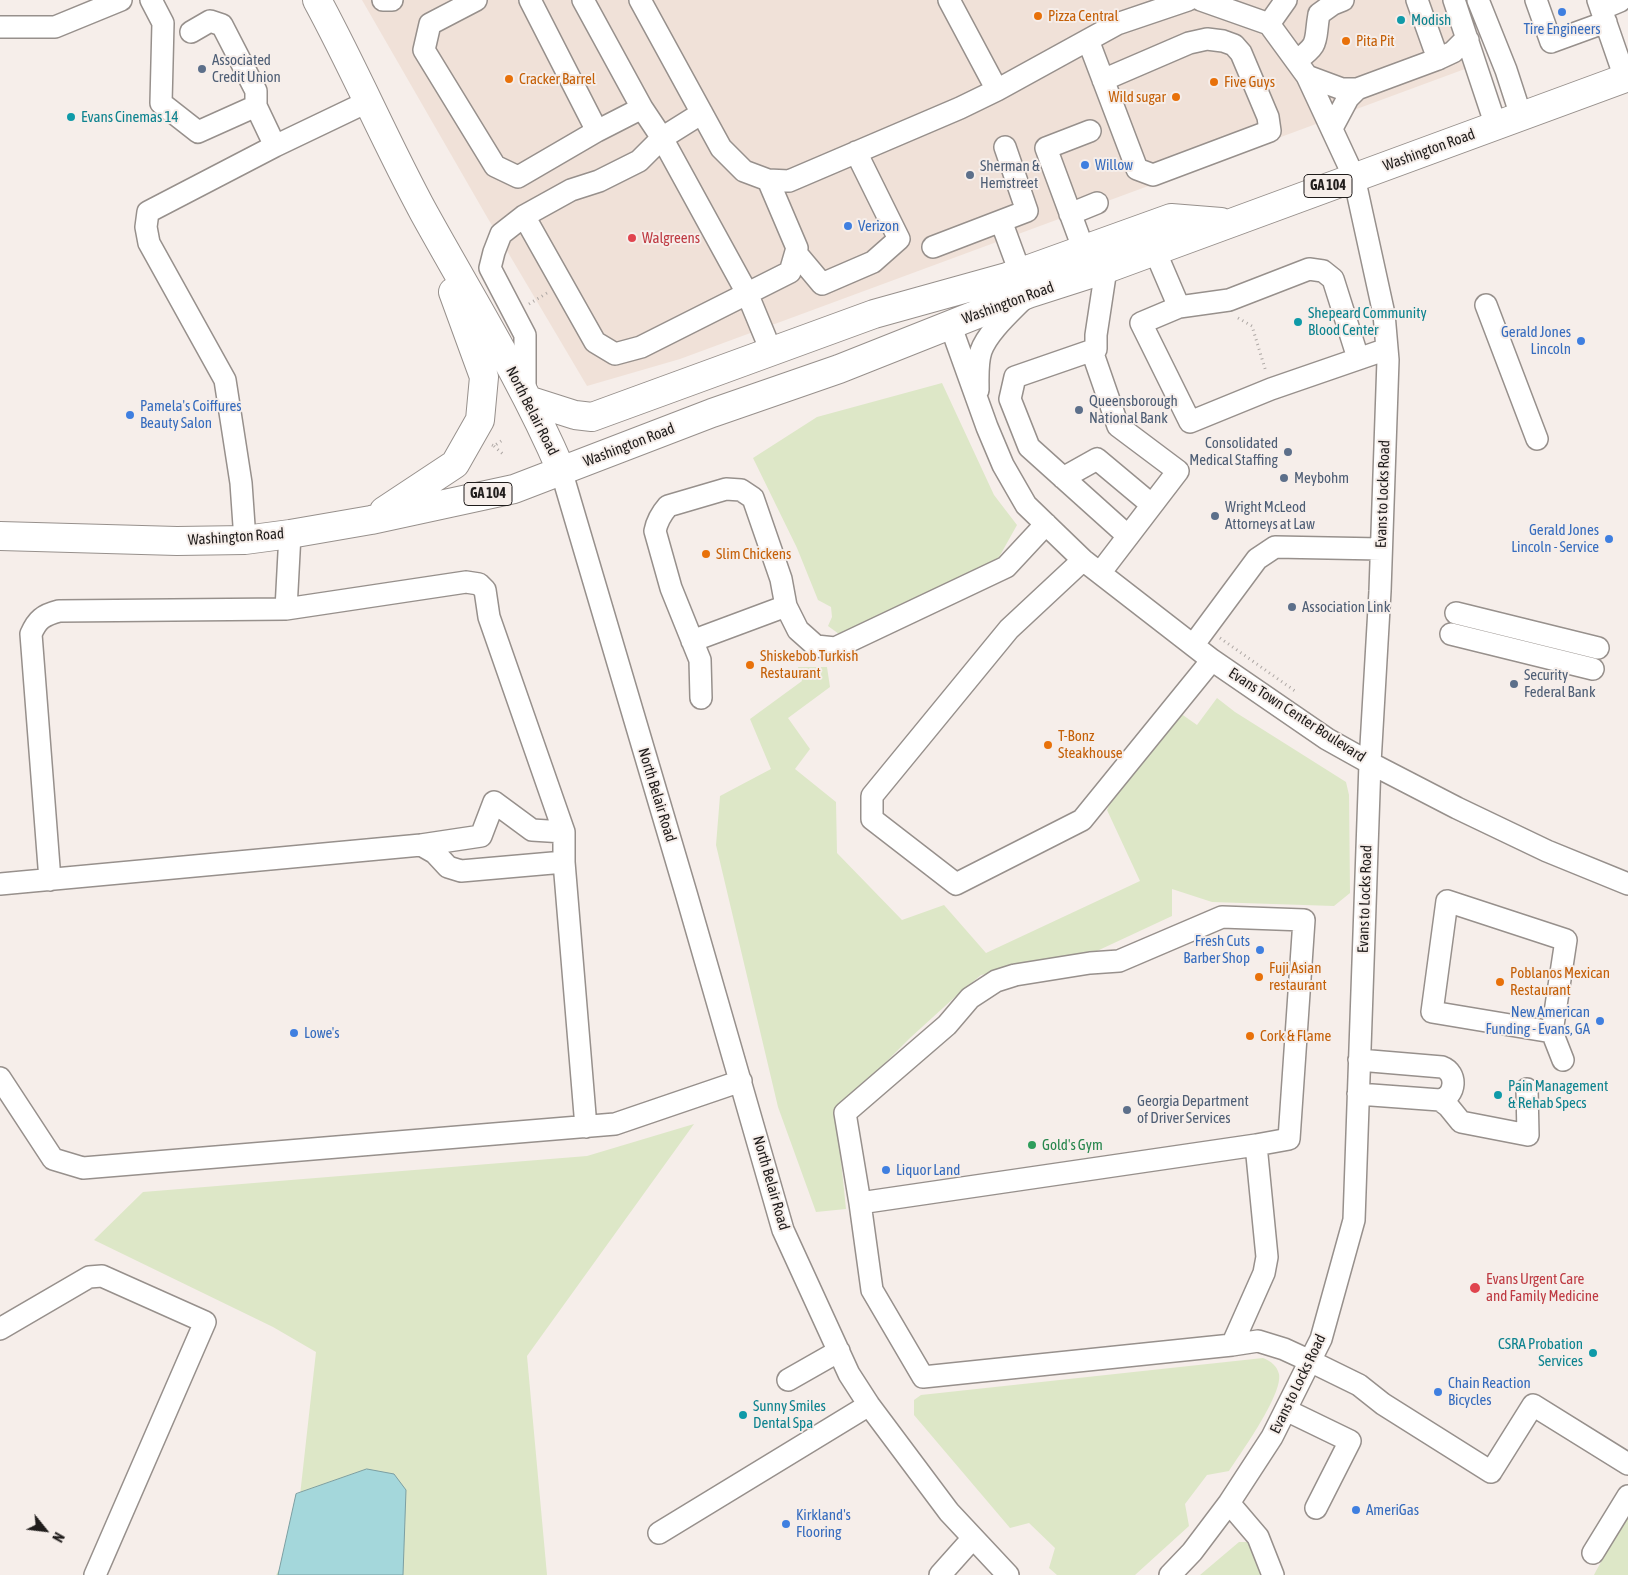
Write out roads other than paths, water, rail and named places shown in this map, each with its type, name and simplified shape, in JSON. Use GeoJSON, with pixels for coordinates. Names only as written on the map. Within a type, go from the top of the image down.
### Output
{"type":"FeatureCollection","features":[{"type":"Feature","properties":{"kind":"main road","name":"North Belair Road"},"geometry":{"type":"LineString","coordinates":[[318,0],[337,36],[367,102],[423,211],[526,397],[561,470]]}},
{"type":"Feature","properties":{"kind":"main road"},"geometry":{"type":"LineString","coordinates":[[333,0],[337,36]]}},
{"type":"Feature","properties":{"kind":"main road","name":"Washington Road"},"geometry":{"type":"LineString","coordinates":[[526,397],[575,415],[592,416],[874,314],[1024,283],[1094,264],[1155,251],[1626,77]]}},
{"type":"Feature","properties":{"kind":"main road"},"geometry":{"type":"LineString","coordinates":[[371,520],[455,464],[480,420],[484,377],[423,211]]}},
{"type":"Feature","properties":{"kind":"main road","name":"Washington Road"},"geometry":{"type":"LineString","coordinates":[[1094,264],[1171,218],[1230,222]]}},
{"type":"Feature","properties":{"kind":"main road","name":"Washington Road"},"geometry":{"type":"LineString","coordinates":[[0,536],[177,541],[244,540],[371,520],[514,488],[712,413],[839,369],[950,324],[1024,283]]}},
{"type":"Feature","properties":{"kind":"street"},"geometry":{"type":"LineString","coordinates":[[0,27],[55,27],[121,0]]}},
{"type":"Feature","properties":{"kind":"street"},"geometry":{"type":"LineString","coordinates":[[151,0],[163,23],[161,103],[198,132],[256,106]]}},
{"type":"Feature","properties":{"kind":"street"},"geometry":{"type":"LineString","coordinates":[[383,0],[392,0]]}},
{"type":"Feature","properties":{"kind":"street"},"geometry":{"type":"LineString","coordinates":[[476,0],[430,24],[424,50],[496,166],[518,177],[597,131],[642,108]]}},
{"type":"Feature","properties":{"kind":"street"},"geometry":{"type":"LineString","coordinates":[[530,0],[597,131]]}},
{"type":"Feature","properties":{"kind":"street"},"geometry":{"type":"LineString","coordinates":[[583,0],[642,108],[662,138],[747,293],[772,352]]}},
{"type":"Feature","properties":{"kind":"street"},"geometry":{"type":"LineString","coordinates":[[640,0],[721,148],[744,171],[768,180],[788,181],[960,108],[997,90],[1117,24],[1188,0]]}},
{"type":"Feature","properties":{"kind":"street"},"geometry":{"type":"LineString","coordinates":[[949,0],[997,90]]}},
{"type":"Feature","properties":{"kind":"street"},"geometry":{"type":"LineString","coordinates":[[1201,0],[1268,24],[1286,0]]}},
{"type":"Feature","properties":{"kind":"street"},"geometry":{"type":"LineString","coordinates":[[1343,0],[1333,4],[1319,14],[1316,43],[1309,52],[1302,69],[1342,89],[1357,89],[1438,59],[1453,52],[1468,40]]}},
{"type":"Feature","properties":{"kind":"street"},"geometry":{"type":"LineString","coordinates":[[1416,0],[1438,59]]}},
{"type":"Feature","properties":{"kind":"street"},"geometry":{"type":"LineString","coordinates":[[1454,0],[1496,126]]}},
{"type":"Feature","properties":{"kind":"street"},"geometry":{"type":"LineString","coordinates":[[1478,0],[1522,116]]}},
{"type":"Feature","properties":{"kind":"street"},"geometry":{"type":"LineString","coordinates":[[1536,0],[1551,42],[1620,1]]}},
{"type":"Feature","properties":{"kind":"street"},"geometry":{"type":"LineString","coordinates":[[1602,10],[1626,77]]}},
{"type":"Feature","properties":{"kind":"street"},"geometry":{"type":"LineString","coordinates":[[190,32],[210,22],[222,25],[256,91],[256,106],[275,146]]}},
{"type":"Feature","properties":{"kind":"street","name":"Evans to Locks Road"},"geometry":{"type":"LineString","coordinates":[[1170,1575],[1192,1552],[1228,1504],[1272,1437],[1286,1410],[1321,1339],[1354,1220],[1370,763],[1380,591],[1388,350],[1384,314],[1354,177],[1302,69],[1268,24]]}},
{"type":"Feature","properties":{"kind":"street"},"geometry":{"type":"LineString","coordinates":[[1088,40],[1103,80],[1137,169],[1153,175],[1270,131],[1268,117],[1241,53],[1234,45],[1223,41],[1207,39],[1190,43],[1103,80]]}},
{"type":"Feature","properties":{"kind":"street"},"geometry":{"type":"LineString","coordinates":[[1332,128],[1348,98],[1357,89]]}},
{"type":"Feature","properties":{"kind":"street"},"geometry":{"type":"LineString","coordinates":[[244,540],[240,483],[225,380],[149,243],[146,227],[148,212],[275,146],[367,102]]}},
{"type":"Feature","properties":{"kind":"street"},"geometry":{"type":"LineString","coordinates":[[526,397],[525,335],[490,268],[501,234],[524,216],[572,190],[599,181],[639,161],[662,138],[702,113]]}},
{"type":"Feature","properties":{"kind":"street"},"geometry":{"type":"LineString","coordinates":[[1090,131],[1046,148],[1070,214],[1094,264],[1096,349],[1015,377],[1010,399],[1029,447],[1128,536]]}},
{"type":"Feature","properties":{"kind":"street"},"geometry":{"type":"LineString","coordinates":[[933,247],[1027,211],[1005,147]]}},
{"type":"Feature","properties":{"kind":"street"},"geometry":{"type":"LineString","coordinates":[[796,253],[822,284],[872,262],[899,239],[856,152]]}},
{"type":"Feature","properties":{"kind":"street"},"geometry":{"type":"LineString","coordinates":[[524,216],[595,342],[615,354],[641,347],[790,272],[797,248],[768,180]]}},
{"type":"Feature","properties":{"kind":"street"},"geometry":{"type":"LineString","coordinates":[[1070,214],[1097,203]]}},
{"type":"Feature","properties":{"kind":"street"},"geometry":{"type":"LineString","coordinates":[[979,405],[978,374],[981,351],[1024,283],[1001,221]]}},
{"type":"Feature","properties":{"kind":"street"},"geometry":{"type":"LineString","coordinates":[[1155,251],[1179,308]]}},
{"type":"Feature","properties":{"kind":"street"},"geometry":{"type":"LineString","coordinates":[[1358,358],[1332,279],[1322,271],[1309,269],[1230,300],[1179,308],[1141,323],[1190,422],[1271,389],[1358,358],[1388,350]]}},
{"type":"Feature","properties":{"kind":"street"},"geometry":{"type":"LineString","coordinates":[[1486,305],[1537,439]]}},
{"type":"Feature","properties":{"kind":"street","name":"Evans Town Center Boulevard"},"geometry":{"type":"LineString","coordinates":[[950,324],[1002,465],[1026,505],[1083,560],[1194,644],[1212,660],[1327,738],[1370,763],[1457,808],[1547,851],[1628,884]]}},
{"type":"Feature","properties":{"kind":"street"},"geometry":{"type":"LineString","coordinates":[[1092,350],[1118,426],[1178,471],[1100,573]]}},
{"type":"Feature","properties":{"kind":"street"},"geometry":{"type":"LineString","coordinates":[[1063,478],[1096,459],[1152,505]]}},
{"type":"Feature","properties":{"kind":"street","name":"North Belair Road"},"geometry":{"type":"LineString","coordinates":[[561,470],[784,1230],[850,1374],[869,1405],[949,1512],[1008,1575]]}},
{"type":"Feature","properties":{"kind":"street"},"geometry":{"type":"LineString","coordinates":[[702,698],[700,660],[671,588],[655,531],[656,523],[661,513],[668,506],[726,489],[741,490],[753,498],[781,579],[786,606],[798,630],[816,646],[836,648],[1006,567],[1046,524]]}},
{"type":"Feature","properties":{"kind":"street"},"geometry":{"type":"LineString","coordinates":[[286,609],[290,534]]}},
{"type":"Feature","properties":{"kind":"street"},"geometry":{"type":"LineString","coordinates":[[1194,644],[1256,559],[1275,547],[1381,549]]}},
{"type":"Feature","properties":{"kind":"street"},"geometry":{"type":"LineString","coordinates":[[1083,560],[1010,629],[872,796],[872,819],[956,884],[1082,820],[1212,660]]}},
{"type":"Feature","properties":{"kind":"street"},"geometry":{"type":"LineString","coordinates":[[50,880],[31,634],[36,622],[49,614],[58,612],[286,609],[466,582],[479,584],[485,590],[489,617],[564,832],[564,862],[586,1127]]}},
{"type":"Feature","properties":{"kind":"street"},"geometry":{"type":"LineString","coordinates":[[692,640],[786,606]]}},
{"type":"Feature","properties":{"kind":"street"},"geometry":{"type":"LineString","coordinates":[[1455,619],[1597,653],[1455,619]]}},
{"type":"Feature","properties":{"kind":"street"},"geometry":{"type":"LineString","coordinates":[[0,884],[422,845],[481,836],[494,802],[532,830],[564,832]]}},
{"type":"Feature","properties":{"kind":"street"},"geometry":{"type":"LineString","coordinates":[[422,845],[435,853],[448,867],[461,871],[564,862]]}},
{"type":"Feature","properties":{"kind":"street"},"geometry":{"type":"LineString","coordinates":[[1552,1032],[1432,1012],[1447,901],[1566,940],[1552,1032],[1563,1060]]}},
{"type":"Feature","properties":{"kind":"street"},"geometry":{"type":"LineString","coordinates":[[860,1203],[1289,1140],[1304,920],[1222,917],[1119,961],[1015,975],[996,981],[970,998],[947,1025],[845,1113],[872,1290],[923,1377],[1258,1341],[1284,1348],[1359,1385],[1383,1404],[1490,1472],[1533,1405],[1628,1464]]}},
{"type":"Feature","properties":{"kind":"street"},"geometry":{"type":"LineString","coordinates":[[1358,1094],[1446,1099],[1452,1090],[1453,1077],[1447,1069],[1359,1060]]}},
{"type":"Feature","properties":{"kind":"street"},"geometry":{"type":"LineString","coordinates":[[0,1078],[53,1159],[83,1168],[615,1124],[741,1081]]}},
{"type":"Feature","properties":{"kind":"street"},"geometry":{"type":"LineString","coordinates":[[1440,1100],[1448,1106],[1461,1122],[1528,1135],[1527,1089]]}},
{"type":"Feature","properties":{"kind":"street"},"geometry":{"type":"LineString","coordinates":[[1232,1345],[1264,1273],[1267,1257],[1256,1145]]}},
{"type":"Feature","properties":{"kind":"street"},"geometry":{"type":"LineString","coordinates":[[0,1329],[89,1277],[102,1276],[205,1322],[95,1575]]}},
{"type":"Feature","properties":{"kind":"street"},"geometry":{"type":"LineString","coordinates":[[788,1380],[839,1351]]}},
{"type":"Feature","properties":{"kind":"street"},"geometry":{"type":"LineString","coordinates":[[659,1533],[869,1405]]}},
{"type":"Feature","properties":{"kind":"street"},"geometry":{"type":"LineString","coordinates":[[1286,1410],[1350,1441],[1316,1508]]}},
{"type":"Feature","properties":{"kind":"street"},"geometry":{"type":"LineString","coordinates":[[1592,1553],[1628,1496]]}},
{"type":"Feature","properties":{"kind":"street"},"geometry":{"type":"LineString","coordinates":[[1228,1504],[1258,1537],[1273,1575]]}},
{"type":"Feature","properties":{"kind":"street"},"geometry":{"type":"LineString","coordinates":[[940,1575],[973,1538]]}},
{"type":"Feature","properties":{"kind":"water"},"geometry":{"type":"Polygon","coordinates":[[[367,1469],[394,1474],[406,1490],[403,1575],[278,1575],[296,1494],[367,1469]]]}},
{"type":"Feature","properties":{"kind":"place","name":"Tire Engineers"},"geometry":{"type":"Point","coordinates":[1562,12]}},
{"type":"Feature","properties":{"kind":"place","name":"Pizza Central"},"geometry":{"type":"Point","coordinates":[1038,16]}},
{"type":"Feature","properties":{"kind":"place","name":"Modish"},"geometry":{"type":"Point","coordinates":[1401,20]}},
{"type":"Feature","properties":{"kind":"place","name":"Pita Pit"},"geometry":{"type":"Point","coordinates":[1346,41]}},
{"type":"Feature","properties":{"kind":"place","name":"Associated Credit Union"},"geometry":{"type":"Point","coordinates":[202,69]}},
{"type":"Feature","properties":{"kind":"place","name":"Cracker Barrel"},"geometry":{"type":"Point","coordinates":[509,79]}},
{"type":"Feature","properties":{"kind":"place","name":"Five Guys"},"geometry":{"type":"Point","coordinates":[1214,82]}},
{"type":"Feature","properties":{"kind":"place","name":"Wild sugar"},"geometry":{"type":"Point","coordinates":[1176,97]}},
{"type":"Feature","properties":{"kind":"place","name":"Evans Cinemas 14"},"geometry":{"type":"Point","coordinates":[71,117]}},
{"type":"Feature","properties":{"kind":"place","name":"Willow"},"geometry":{"type":"Point","coordinates":[1085,165]}},
{"type":"Feature","properties":{"kind":"place","name":"Sherman & Hemstreet"},"geometry":{"type":"Point","coordinates":[970,175]}},
{"type":"Feature","properties":{"kind":"place","name":"Verizon"},"geometry":{"type":"Point","coordinates":[848,226]}},
{"type":"Feature","properties":{"kind":"place","name":"Walgreens"},"geometry":{"type":"Point","coordinates":[632,238]}},
{"type":"Feature","properties":{"kind":"place","name":"Shepeard Community Blood Center"},"geometry":{"type":"Point","coordinates":[1298,322]}},
{"type":"Feature","properties":{"kind":"place","name":"Gerald Jones Lincoln"},"geometry":{"type":"Point","coordinates":[1581,341]}},
{"type":"Feature","properties":{"kind":"place","name":"Queensborough National Bank"},"geometry":{"type":"Point","coordinates":[1079,410]}},
{"type":"Feature","properties":{"kind":"place","name":"Pamela's Coiffures Beauty Salon"},"geometry":{"type":"Point","coordinates":[130,415]}},
{"type":"Feature","properties":{"kind":"place","name":"Consolidated Medical Staffing"},"geometry":{"type":"Point","coordinates":[1288,452]}},
{"type":"Feature","properties":{"kind":"place","name":"Meybohm"},"geometry":{"type":"Point","coordinates":[1284,478]}},
{"type":"Feature","properties":{"kind":"place","name":"Wright McLeod Attorneys at Law"},"geometry":{"type":"Point","coordinates":[1215,516]}},
{"type":"Feature","properties":{"kind":"place","name":"Gerald Jones Lincoln - Service"},"geometry":{"type":"Point","coordinates":[1609,539]}},
{"type":"Feature","properties":{"kind":"place","name":"Slim Chickens"},"geometry":{"type":"Point","coordinates":[706,554]}},
{"type":"Feature","properties":{"kind":"place","name":"Association Link"},"geometry":{"type":"Point","coordinates":[1292,607]}},
{"type":"Feature","properties":{"kind":"place","name":"Shiskebob Turkish Restaurant"},"geometry":{"type":"Point","coordinates":[750,665]}},
{"type":"Feature","properties":{"kind":"place","name":"Security Federal Bank"},"geometry":{"type":"Point","coordinates":[1514,684]}},
{"type":"Feature","properties":{"kind":"place","name":"T-Bonz Steakhouse"},"geometry":{"type":"Point","coordinates":[1048,745]}},
{"type":"Feature","properties":{"kind":"place","name":"Fresh Cuts Barber Shop"},"geometry":{"type":"Point","coordinates":[1260,950]}},
{"type":"Feature","properties":{"kind":"place","name":"Fuji Asian restaurant"},"geometry":{"type":"Point","coordinates":[1259,977]}},
{"type":"Feature","properties":{"kind":"place","name":"Poblanos Mexican Restaurant"},"geometry":{"type":"Point","coordinates":[1500,982]}},
{"type":"Feature","properties":{"kind":"place","name":"New American Funding - Evans, GA"},"geometry":{"type":"Point","coordinates":[1600,1021]}},
{"type":"Feature","properties":{"kind":"place","name":"Lowe's"},"geometry":{"type":"Point","coordinates":[294,1033]}},
{"type":"Feature","properties":{"kind":"place","name":"Cork & Flame"},"geometry":{"type":"Point","coordinates":[1250,1036]}},
{"type":"Feature","properties":{"kind":"place","name":"Pain Management & Rehab Specs"},"geometry":{"type":"Point","coordinates":[1498,1095]}},
{"type":"Feature","properties":{"kind":"place","name":"Georgia Department of Driver Services"},"geometry":{"type":"Point","coordinates":[1127,1110]}},
{"type":"Feature","properties":{"kind":"place","name":"Gold's Gym"},"geometry":{"type":"Point","coordinates":[1032,1145]}},
{"type":"Feature","properties":{"kind":"place","name":"Liquor Land"},"geometry":{"type":"Point","coordinates":[886,1170]}},
{"type":"Feature","properties":{"kind":"place","name":"Evans Urgent Care and Family Medicine"},"geometry":{"type":"Point","coordinates":[1475,1288]}},
{"type":"Feature","properties":{"kind":"place","name":"CSRA Probation Services"},"geometry":{"type":"Point","coordinates":[1593,1353]}},
{"type":"Feature","properties":{"kind":"place","name":"Chain Reaction Bicycles"},"geometry":{"type":"Point","coordinates":[1438,1392]}},
{"type":"Feature","properties":{"kind":"place","name":"Sunny Smiles Dental Spa"},"geometry":{"type":"Point","coordinates":[743,1415]}},
{"type":"Feature","properties":{"kind":"place","name":"AmeriGas"},"geometry":{"type":"Point","coordinates":[1356,1510]}},
{"type":"Feature","properties":{"kind":"place","name":"Kirkland's Flooring"},"geometry":{"type":"Point","coordinates":[786,1524]}}]}
